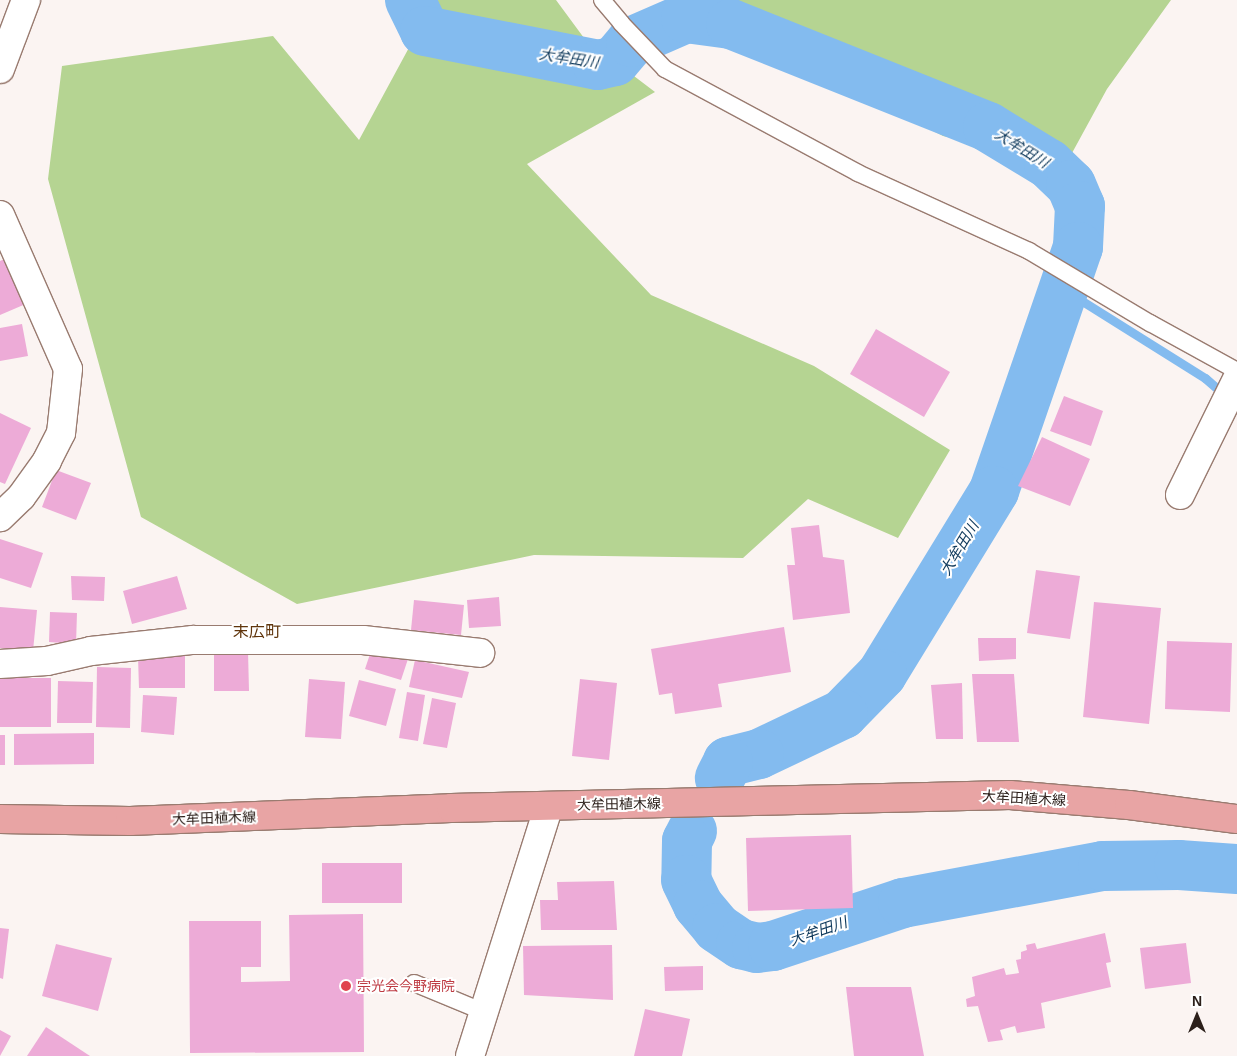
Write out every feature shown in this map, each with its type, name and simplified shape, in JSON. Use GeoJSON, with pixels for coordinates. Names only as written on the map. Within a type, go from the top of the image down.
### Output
{"type":"FeatureCollection","features":[{"type":"Feature","properties":{"kind":"main road","name":"大牟田植木線"},"geometry":{"type":"LineString","coordinates":[[0,820],[130,821],[451,808],[1010,795],[1130,805],[1237,819]]}},
{"type":"Feature","properties":{"kind":"street"},"geometry":{"type":"LineString","coordinates":[[0,68],[26,0]]}},
{"type":"Feature","properties":{"kind":"street"},"geometry":{"type":"LineString","coordinates":[[0,215],[68,369],[61,433],[47,461],[21,497],[0,517]]}},
{"type":"Feature","properties":{"kind":"street"},"geometry":{"type":"LineString","coordinates":[[1180,495],[1237,379]]}},
{"type":"Feature","properties":{"kind":"street"},"geometry":{"type":"LineString","coordinates":[[0,664],[47,661],[91,651],[193,640],[362,640],[480,653]]}},
{"type":"Feature","properties":{"kind":"street"},"geometry":{"type":"LineString","coordinates":[[470,1056],[549,806]]}},
{"type":"Feature","properties":{"kind":"lane"},"geometry":{"type":"LineString","coordinates":[[602,0],[621,24],[665,69],[858,173],[1029,251],[1150,323],[1237,371]]}},
{"type":"Feature","properties":{"kind":"lane"},"geometry":{"type":"LineString","coordinates":[[414,983],[484,1012]]}},
{"type":"Feature","properties":{"kind":"green space"},"geometry":{"type":"Polygon","coordinates":[[[428,0],[556,0],[584,38],[655,92],[527,164],[651,295],[814,366],[950,450],[898,538],[808,499],[743,558],[534,555],[297,604],[141,517],[48,179],[62,66],[273,36],[359,140],[431,7],[428,0]]]}},
{"type":"Feature","properties":{"kind":"green space"},"geometry":{"type":"Polygon","coordinates":[[[679,0],[1171,0],[1107,89],[1066,164],[943,136],[679,0]]]}},
{"type":"Feature","properties":{"kind":"building"},"geometry":{"type":"Polygon","coordinates":[[[9,257],[28,303],[0,315],[0,261],[9,257]]]}},
{"type":"Feature","properties":{"kind":"building"},"geometry":{"type":"Polygon","coordinates":[[[22,324],[28,356],[0,361],[0,328],[22,324]]]}},
{"type":"Feature","properties":{"kind":"building"},"geometry":{"type":"Polygon","coordinates":[[[876,329],[950,372],[924,417],[850,374],[876,329]]]}},
{"type":"Feature","properties":{"kind":"building"},"geometry":{"type":"Polygon","coordinates":[[[1064,396],[1103,411],[1091,446],[1050,431],[1064,396]]]}},
{"type":"Feature","properties":{"kind":"building"},"geometry":{"type":"Polygon","coordinates":[[[0,413],[31,428],[5,484],[0,482],[0,413]]]}},
{"type":"Feature","properties":{"kind":"building"},"geometry":{"type":"Polygon","coordinates":[[[1042,437],[1090,459],[1070,506],[1018,486],[1042,437]]]}},
{"type":"Feature","properties":{"kind":"building"},"geometry":{"type":"Polygon","coordinates":[[[56,470],[91,483],[76,520],[42,507],[56,470]]]}},
{"type":"Feature","properties":{"kind":"building"},"geometry":{"type":"Polygon","coordinates":[[[819,525],[823,557],[844,560],[850,613],[793,620],[787,565],[795,565],[791,528],[819,525]]]}},
{"type":"Feature","properties":{"kind":"building"},"geometry":{"type":"Polygon","coordinates":[[[0,539],[43,553],[31,588],[0,578],[0,539]]]}},
{"type":"Feature","properties":{"kind":"building"},"geometry":{"type":"Polygon","coordinates":[[[1036,570],[1080,576],[1070,639],[1027,633],[1036,570]]]}},
{"type":"Feature","properties":{"kind":"building"},"geometry":{"type":"Polygon","coordinates":[[[71,576],[105,577],[104,601],[72,600],[71,576]]]}},
{"type":"Feature","properties":{"kind":"building"},"geometry":{"type":"Polygon","coordinates":[[[177,576],[187,609],[132,624],[123,591],[177,576]]]}},
{"type":"Feature","properties":{"kind":"building"},"geometry":{"type":"Polygon","coordinates":[[[499,597],[501,626],[469,628],[467,600],[499,597]]]}},
{"type":"Feature","properties":{"kind":"building"},"geometry":{"type":"Polygon","coordinates":[[[414,600],[464,605],[461,635],[411,630],[414,600]]]}},
{"type":"Feature","properties":{"kind":"building"},"geometry":{"type":"Polygon","coordinates":[[[1094,602],[1161,608],[1149,724],[1083,717],[1094,602]]]}},
{"type":"Feature","properties":{"kind":"building"},"geometry":{"type":"Polygon","coordinates":[[[0,607],[37,610],[33,651],[0,648],[0,607]]]}},
{"type":"Feature","properties":{"kind":"building"},"geometry":{"type":"Polygon","coordinates":[[[50,612],[77,613],[76,644],[49,642],[50,612]]]}},
{"type":"Feature","properties":{"kind":"building"},"geometry":{"type":"Polygon","coordinates":[[[784,627],[791,672],[718,684],[722,707],[675,714],[672,693],[659,695],[651,649],[784,627]]]}},
{"type":"Feature","properties":{"kind":"building"},"geometry":{"type":"Polygon","coordinates":[[[978,638],[1016,638],[1016,659],[979,661],[978,638]]]}},
{"type":"Feature","properties":{"kind":"building"},"geometry":{"type":"Polygon","coordinates":[[[1167,641],[1232,643],[1230,712],[1165,709],[1167,641]]]}},
{"type":"Feature","properties":{"kind":"building"},"geometry":{"type":"Polygon","coordinates":[[[372,648],[408,659],[401,680],[365,669],[372,648]]]}},
{"type":"Feature","properties":{"kind":"building"},"geometry":{"type":"Polygon","coordinates":[[[248,651],[249,691],[214,691],[214,652],[248,651]]]}},
{"type":"Feature","properties":{"kind":"building"},"geometry":{"type":"Polygon","coordinates":[[[185,656],[185,688],[139,688],[138,657],[185,656]]]}},
{"type":"Feature","properties":{"kind":"building"},"geometry":{"type":"Polygon","coordinates":[[[415,660],[469,672],[462,698],[409,687],[415,660]]]}},
{"type":"Feature","properties":{"kind":"building"},"geometry":{"type":"Polygon","coordinates":[[[97,667],[131,668],[130,728],[96,727],[97,667]]]}},
{"type":"Feature","properties":{"kind":"building"},"geometry":{"type":"Polygon","coordinates":[[[972,674],[1014,674],[1019,742],[977,742],[972,674]]]}},
{"type":"Feature","properties":{"kind":"building"},"geometry":{"type":"Polygon","coordinates":[[[0,678],[51,678],[51,727],[0,727],[0,678]]]}},
{"type":"Feature","properties":{"kind":"building"},"geometry":{"type":"Polygon","coordinates":[[[309,679],[345,682],[341,739],[305,737],[309,679]]]}},
{"type":"Feature","properties":{"kind":"building"},"geometry":{"type":"Polygon","coordinates":[[[580,679],[617,683],[609,760],[572,756],[580,679]]]}},
{"type":"Feature","properties":{"kind":"building"},"geometry":{"type":"Polygon","coordinates":[[[359,680],[396,689],[386,726],[349,716],[359,680]]]}},
{"type":"Feature","properties":{"kind":"building"},"geometry":{"type":"Polygon","coordinates":[[[58,681],[93,682],[92,723],[57,723],[58,681]]]}},
{"type":"Feature","properties":{"kind":"building"},"geometry":{"type":"Polygon","coordinates":[[[962,683],[963,739],[936,739],[931,685],[962,683]]]}},
{"type":"Feature","properties":{"kind":"building"},"geometry":{"type":"Polygon","coordinates":[[[407,692],[425,695],[418,741],[399,738],[407,692]]]}},
{"type":"Feature","properties":{"kind":"building"},"geometry":{"type":"Polygon","coordinates":[[[143,695],[177,697],[174,735],[141,732],[143,695]]]}},
{"type":"Feature","properties":{"kind":"building"},"geometry":{"type":"Polygon","coordinates":[[[432,698],[456,703],[447,748],[423,744],[432,698]]]}},
{"type":"Feature","properties":{"kind":"building"},"geometry":{"type":"Polygon","coordinates":[[[94,733],[94,764],[14,765],[14,734],[94,733]]]}},
{"type":"Feature","properties":{"kind":"building"},"geometry":{"type":"Polygon","coordinates":[[[0,735],[5,735],[5,765],[0,765],[0,735]]]}},
{"type":"Feature","properties":{"kind":"building"},"geometry":{"type":"Polygon","coordinates":[[[851,835],[853,908],[748,911],[746,838],[851,835]]]}},
{"type":"Feature","properties":{"kind":"building"},"geometry":{"type":"Polygon","coordinates":[[[322,863],[402,863],[402,903],[322,903],[322,863]]]}},
{"type":"Feature","properties":{"kind":"building"},"geometry":{"type":"Polygon","coordinates":[[[614,881],[617,930],[541,930],[540,900],[558,900],[557,882],[614,881]]]}},
{"type":"Feature","properties":{"kind":"building"},"geometry":{"type":"Polygon","coordinates":[[[363,914],[364,1052],[190,1053],[189,921],[261,921],[261,967],[241,967],[241,982],[290,981],[289,915],[363,914]]]}},
{"type":"Feature","properties":{"kind":"building"},"geometry":{"type":"Polygon","coordinates":[[[0,928],[9,929],[3,979],[0,978],[0,928]]]}},
{"type":"Feature","properties":{"kind":"building"},"geometry":{"type":"Polygon","coordinates":[[[1105,933],[1111,962],[1106,963],[1111,987],[1041,1003],[1045,1028],[1017,1033],[1015,1026],[1000,1030],[1003,1040],[988,1042],[978,1006],[967,1007],[966,999],[975,996],[972,977],[1004,968],[1006,975],[1019,973],[1016,960],[1021,959],[1021,952],[1027,950],[1026,945],[1035,943],[1037,949],[1105,933]]]}},
{"type":"Feature","properties":{"kind":"building"},"geometry":{"type":"Polygon","coordinates":[[[1186,943],[1191,983],[1145,989],[1140,948],[1186,943]]]}},
{"type":"Feature","properties":{"kind":"building"},"geometry":{"type":"Polygon","coordinates":[[[56,944],[112,958],[98,1011],[42,996],[56,944]]]}},
{"type":"Feature","properties":{"kind":"building"},"geometry":{"type":"Polygon","coordinates":[[[612,945],[613,1000],[524,995],[523,946],[612,945]]]}},
{"type":"Feature","properties":{"kind":"building"},"geometry":{"type":"Polygon","coordinates":[[[703,966],[703,990],[665,991],[664,967],[703,966]]]}},
{"type":"Feature","properties":{"kind":"building"},"geometry":{"type":"Polygon","coordinates":[[[846,987],[911,987],[924,1056],[854,1056],[846,987]]]}},
{"type":"Feature","properties":{"kind":"building"},"geometry":{"type":"Polygon","coordinates":[[[645,1009],[690,1019],[682,1056],[634,1056],[645,1009]]]}},
{"type":"Feature","properties":{"kind":"building"},"geometry":{"type":"Polygon","coordinates":[[[46,1027],[90,1056],[27,1056],[46,1027]]]}},
{"type":"Feature","properties":{"kind":"building"},"geometry":{"type":"Polygon","coordinates":[[[0,1030],[11,1036],[0,1056],[0,1030]]]}},
{"type":"Feature","properties":{"kind":"waterway","name":"大牟田川"},"geometry":{"type":"LineString","coordinates":[[410,0],[425,31],[598,65],[615,61],[631,42],[686,18],[731,24],[988,127],[1049,164],[1071,185],[1080,206],[1078,247],[994,491],[882,674],[843,714],[759,754],[728,762],[720,778]]}},
{"type":"Feature","properties":{"kind":"waterway"},"geometry":{"type":"LineString","coordinates":[[1063,289],[1205,378],[1226,396]]}},
{"type":"Feature","properties":{"kind":"waterway","name":"大牟田川"},"geometry":{"type":"LineString","coordinates":[[692,831],[687,841],[686,880],[698,905],[717,928],[741,944],[757,948],[773,946],[903,903],[1103,866],[1179,865],[1237,869]]}},
{"type":"Feature","properties":{"kind":"place","name":"宗光会今野病院"},"geometry":{"type":"Point","coordinates":[346,986]}},
{"type":"Feature","properties":{"kind":"district","name":"末広町"},"geometry":{"type":"Point","coordinates":[257,632]}}]}
